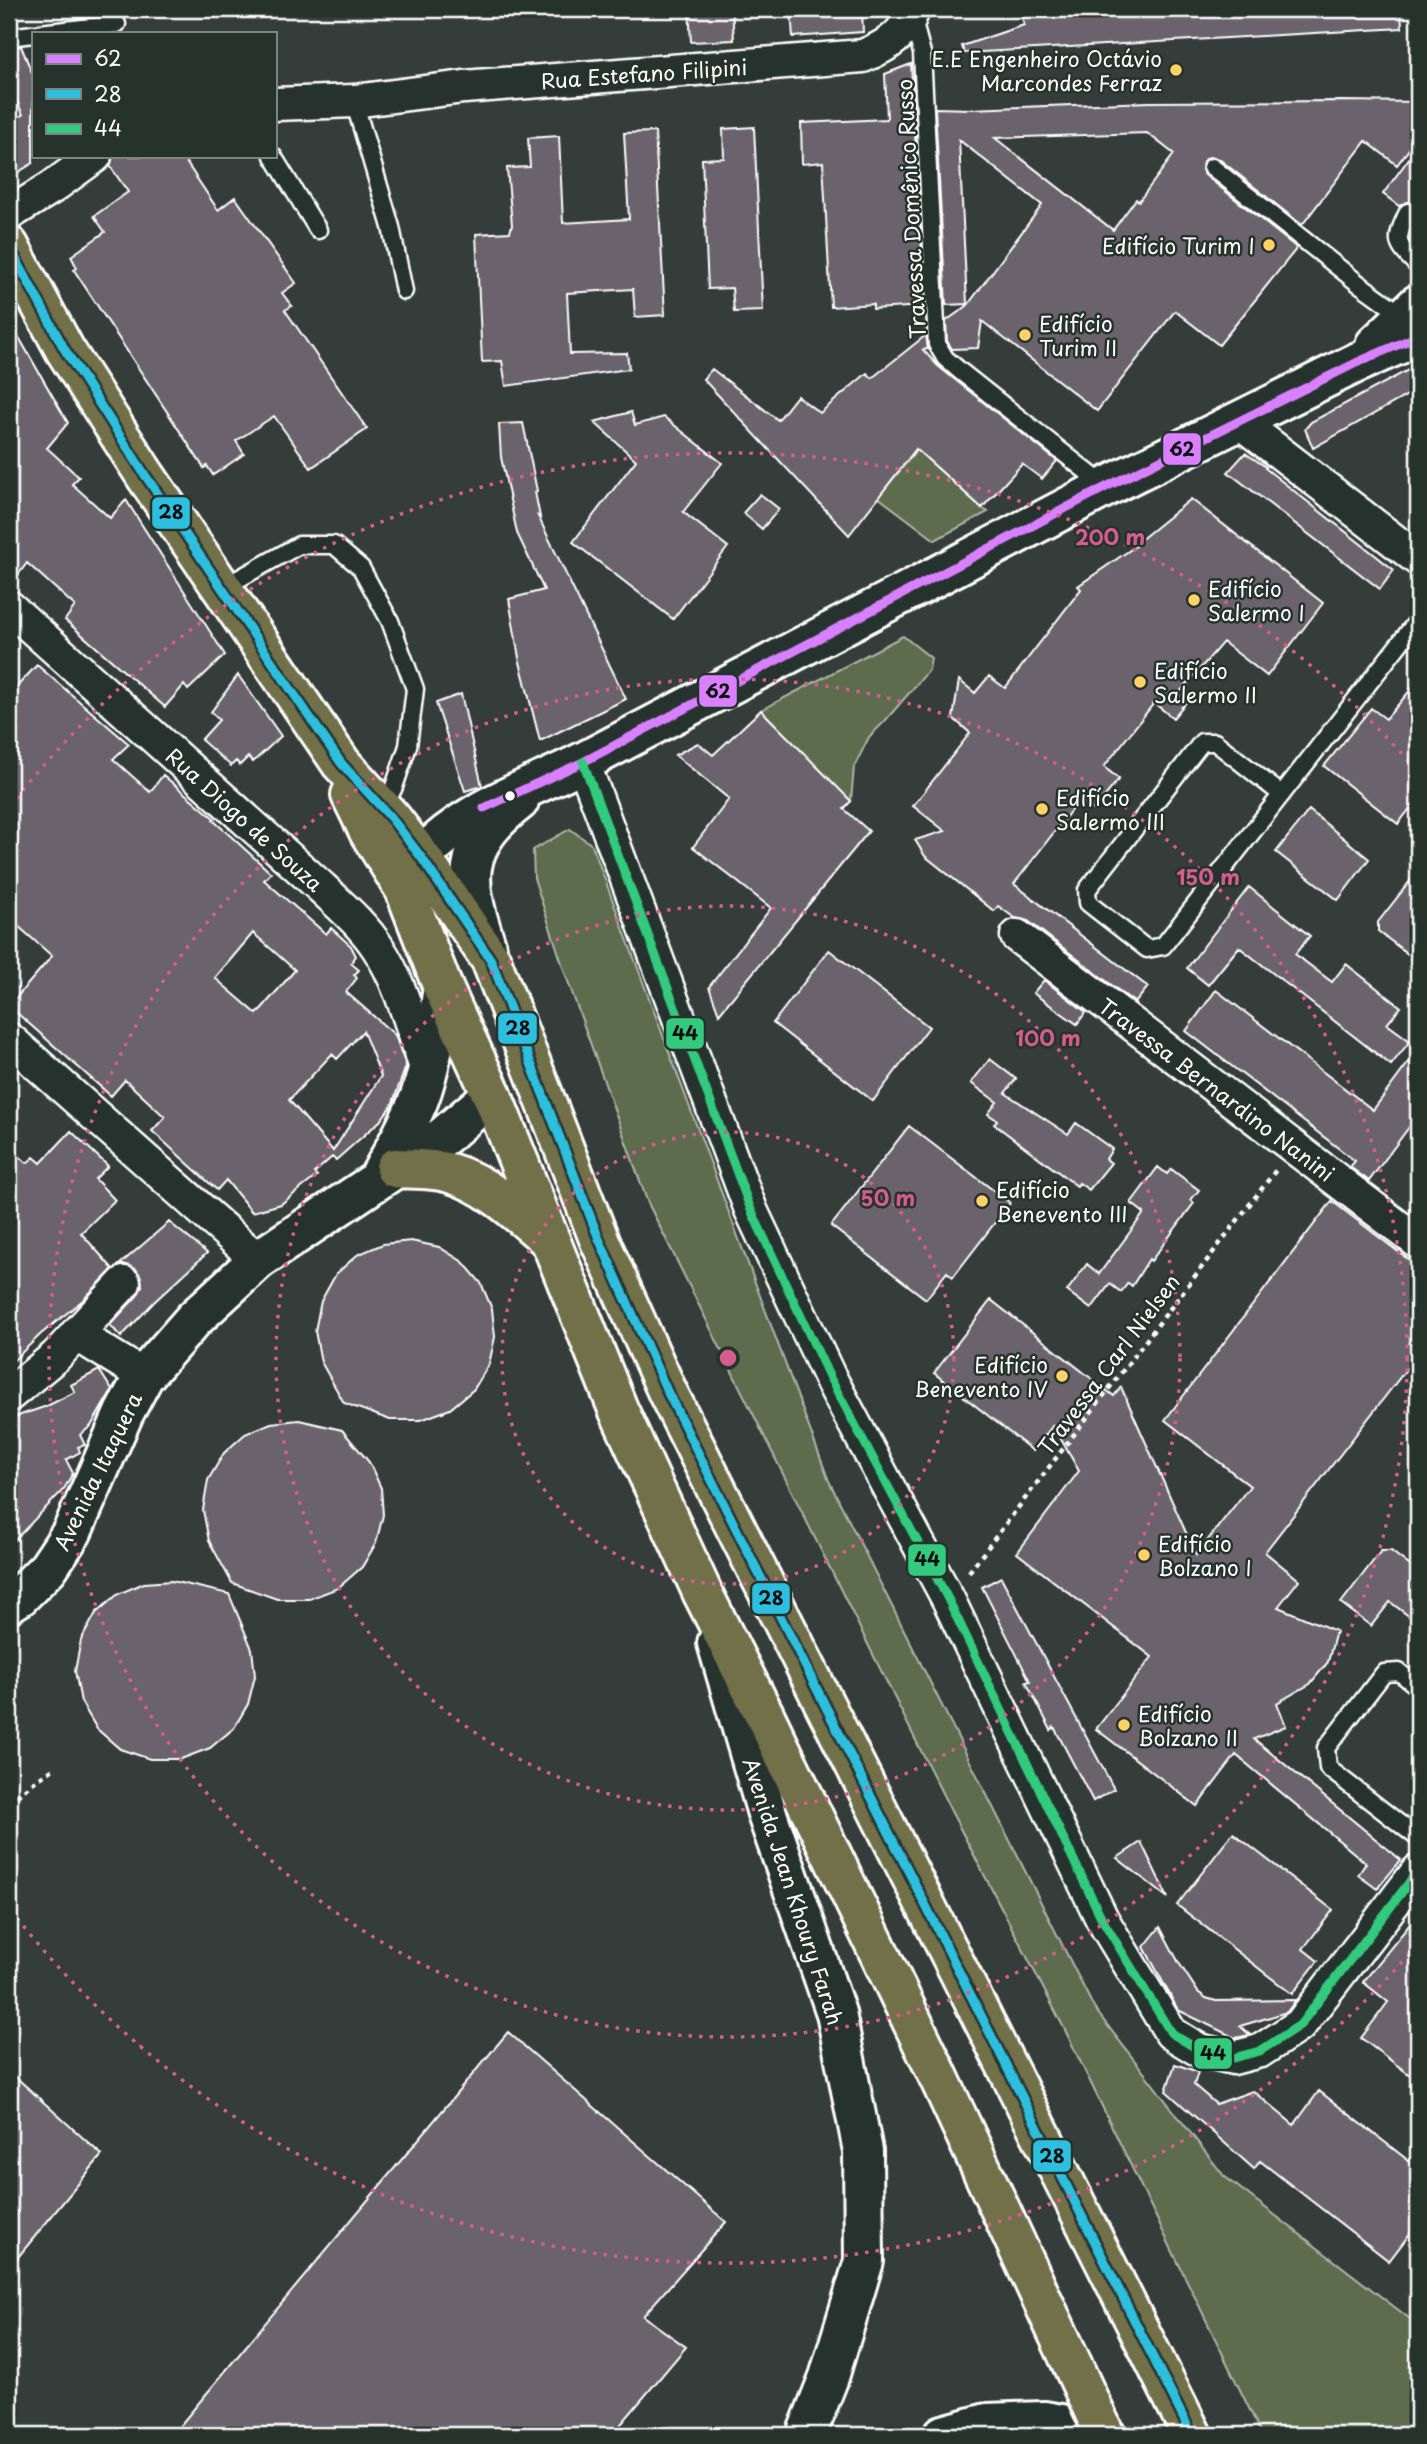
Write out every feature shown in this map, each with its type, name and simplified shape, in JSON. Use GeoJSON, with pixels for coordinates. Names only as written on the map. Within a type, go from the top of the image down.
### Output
{"type":"FeatureCollection","features":[{"type":"Feature","properties":{"kind":"main road"},"geometry":{"type":"LineString","coordinates":[[9,246],[65,350],[145,475],[341,763],[383,809],[413,873],[443,988],[492,1096],[618,1409],[703,1594],[764,1714],[935,2069],[1106,2435]]}},
{"type":"Feature","properties":{"kind":"main road"},"geometry":{"type":"LineString","coordinates":[[341,763],[358,812],[491,960],[599,1239],[668,1393],[1192,2435]]}},
{"type":"Feature","properties":{"kind":"main road"},"geometry":{"type":"LineString","coordinates":[[492,1096],[511,1052],[515,1018]]}},
{"type":"Feature","properties":{"kind":"main road"},"geometry":{"type":"LineString","coordinates":[[386,1173],[449,1173],[473,1182],[495,1196],[549,1240]]}},
{"type":"Feature","properties":{"kind":"street","name":"Rua Estefano Filipini"},"geometry":{"type":"LineString","coordinates":[[276,104],[354,101],[464,87],[863,56],[901,34],[911,15]]}},
{"type":"Feature","properties":{"kind":"street"},"geometry":{"type":"LineString","coordinates":[[9,214],[92,158]]}},
{"type":"Feature","properties":{"kind":"street"},"geometry":{"type":"LineString","coordinates":[[413,873],[439,837],[497,800],[583,762],[1106,486],[1356,363],[1414,319]]}},
{"type":"Feature","properties":{"kind":"street"},"geometry":{"type":"LineString","coordinates":[[1240,422],[1418,559]]}},
{"type":"Feature","properties":{"kind":"street","name":"Rua Diogo de Souza"},"geometry":{"type":"LineString","coordinates":[[9,607],[360,925],[379,950],[393,976],[427,1070]]}},
{"type":"Feature","properties":{"kind":"street"},"geometry":{"type":"LineString","coordinates":[[583,762],[751,1210],[829,1376],[948,1599],[1102,1919],[1171,2033],[1199,2050],[1233,2058],[1260,2051],[1300,2025],[1418,1871]]}},
{"type":"Feature","properties":{"kind":"street"},"geometry":{"type":"LineString","coordinates":[[491,960],[473,907],[470,886],[473,858],[489,830],[513,806],[546,780]]}},
{"type":"Feature","properties":{"kind":"street","name":"Travessa Bernardino Nanini"},"geometry":{"type":"LineString","coordinates":[[1017,936],[1418,1242]]}},
{"type":"Feature","properties":{"kind":"street","name":"Avenida Itaquera"},"geometry":{"type":"LineString","coordinates":[[386,1173],[419,1097],[443,988]]}},
{"type":"Feature","properties":{"kind":"street"},"geometry":{"type":"LineString","coordinates":[[9,1039],[258,1260]]}},
{"type":"Feature","properties":{"kind":"street","name":"Avenida Itaquera"},"geometry":{"type":"LineString","coordinates":[[9,1603],[20,1596],[48,1568],[72,1532],[124,1413],[144,1376],[194,1319],[258,1260],[443,1136],[492,1096]]}},
{"type":"Feature","properties":{"kind":"street"},"geometry":{"type":"LineString","coordinates":[[9,1395],[57,1356],[124,1283]]}},
{"type":"Feature","properties":{"kind":"street"},"geometry":{"type":"LineString","coordinates":[[76,1334],[144,1376]]}},
{"type":"Feature","properties":{"kind":"street","name":"Avenida Jean Khoury Farah"},"geometry":{"type":"LineString","coordinates":[[703,1594],[768,1817],[836,2013],[863,2151],[863,2261],[829,2377],[806,2435]]}},
{"type":"Feature","properties":{"kind":"street"},"geometry":{"type":"LineString","coordinates":[[943,2435],[987,2423],[1044,2421],[1101,2431],[1106,2435]]}},
{"type":"Feature","properties":{"kind":"lane","name":"Travessa Domênico Russo"},"geometry":{"type":"LineString","coordinates":[[911,15],[922,53],[937,344],[945,358],[960,371],[1106,486]]}},
{"type":"Feature","properties":{"kind":"lane"},"geometry":{"type":"LineString","coordinates":[[49,32],[117,24]]}},
{"type":"Feature","properties":{"kind":"lane"},"geometry":{"type":"LineString","coordinates":[[9,37],[32,34]]}},
{"type":"Feature","properties":{"kind":"lane"},"geometry":{"type":"LineString","coordinates":[[354,101],[391,227],[404,291]]}},
{"type":"Feature","properties":{"kind":"lane"},"geometry":{"type":"LineString","coordinates":[[274,158],[318,230]]}},
{"type":"Feature","properties":{"kind":"lane"},"geometry":{"type":"LineString","coordinates":[[1212,167],[1358,283],[1414,319]]}},
{"type":"Feature","properties":{"kind":"lane"},"geometry":{"type":"LineString","coordinates":[[1408,212],[1397,234],[1401,249],[1418,265]]}},
{"type":"Feature","properties":{"kind":"lane"},"geometry":{"type":"LineString","coordinates":[[222,588],[299,545],[334,545],[361,568],[390,621],[415,689],[408,746],[394,787],[383,809]]}},
{"type":"Feature","properties":{"kind":"lane"},"geometry":{"type":"LineString","coordinates":[[1281,794],[1215,742],[1202,742],[1087,890],[1088,903],[1147,949],[1163,946],[1418,620]]}},
{"type":"Feature","properties":{"kind":"lane"},"geometry":{"type":"LineString","coordinates":[[1418,1687],[1399,1672],[1384,1673],[1326,1748],[1328,1768],[1418,1838]]}},
{"type":"Feature","properties":{"kind":"path","name":"Travessa Carl Nielsen"},"geometry":{"type":"LineString","coordinates":[[948,1599],[1293,1147]]}},
{"type":"Feature","properties":{"kind":"path"},"geometry":{"type":"LineString","coordinates":[[9,1803],[55,1768]]}},
{"type":"Feature","properties":{"kind":"green space"},"geometry":{"type":"Polygon","coordinates":[[[917,450],[988,512],[935,540],[878,497],[917,450]]]}},
{"type":"Feature","properties":{"kind":"green space"},"geometry":{"type":"Polygon","coordinates":[[[903,636],[931,658],[929,670],[869,737],[854,767],[851,801],[761,710],[903,636]]]}},
{"type":"Feature","properties":{"kind":"green space"},"geometry":{"type":"Polygon","coordinates":[[[570,829],[592,845],[829,1481],[1094,2008],[1224,2176],[1418,2325],[1418,2435],[1262,2435],[1064,2028],[951,1811],[648,1203],[565,973],[534,878],[533,850],[570,829]]]}},
{"type":"Feature","properties":{"kind":"building"},"geometry":{"type":"Polygon","coordinates":[[[689,9],[732,9],[734,40],[691,42],[689,9]]]}},
{"type":"Feature","properties":{"kind":"building"},"geometry":{"type":"Polygon","coordinates":[[[862,9],[863,32],[793,37],[791,12],[862,9]]]}},
{"type":"Feature","properties":{"kind":"building"},"geometry":{"type":"Polygon","coordinates":[[[1020,9],[1401,9],[1402,28],[964,53],[962,46],[1024,25],[1020,9]]]}},
{"type":"Feature","properties":{"kind":"building"},"geometry":{"type":"Polygon","coordinates":[[[21,46],[32,73],[33,163],[17,173],[9,158],[9,120],[23,115],[9,82],[9,47],[21,46]]]}},
{"type":"Feature","properties":{"kind":"building"},"geometry":{"type":"Polygon","coordinates":[[[911,64],[925,306],[873,309],[873,304],[831,307],[823,162],[802,164],[801,123],[887,119],[885,74],[911,64]]]}},
{"type":"Feature","properties":{"kind":"building"},"geometry":{"type":"Polygon","coordinates":[[[1149,102],[1418,102],[1418,137],[1397,165],[1366,141],[1302,225],[1219,159],[1209,157],[1203,161],[1202,170],[1205,175],[1297,248],[1219,345],[1175,311],[1097,411],[982,321],[978,348],[952,349],[947,341],[946,321],[967,306],[1042,205],[959,140],[967,304],[946,305],[935,108],[1149,102]],[[1147,133],[995,138],[1113,230],[1136,199],[1139,201],[1174,154],[1147,133]]]}},
{"type":"Feature","properties":{"kind":"building"},"geometry":{"type":"Polygon","coordinates":[[[754,127],[763,311],[734,312],[732,288],[708,289],[702,159],[724,158],[723,129],[754,127]]]}},
{"type":"Feature","properties":{"kind":"building"},"geometry":{"type":"Polygon","coordinates":[[[655,132],[665,315],[635,317],[633,289],[567,293],[570,354],[627,353],[629,369],[506,386],[502,361],[482,362],[476,234],[510,232],[512,225],[507,168],[530,167],[528,138],[559,136],[563,223],[629,219],[624,133],[655,132]]]}},
{"type":"Feature","properties":{"kind":"building"},"geometry":{"type":"Polygon","coordinates":[[[1418,146],[1418,210],[1412,202],[1399,206],[1383,194],[1418,146]]]}},
{"type":"Feature","properties":{"kind":"building"},"geometry":{"type":"Polygon","coordinates":[[[112,158],[183,158],[218,210],[235,197],[296,283],[282,293],[292,306],[285,310],[367,429],[311,468],[274,416],[236,441],[244,454],[213,475],[207,466],[204,468],[74,270],[77,268],[71,256],[105,232],[94,216],[128,192],[110,166],[112,158]]]}},
{"type":"Feature","properties":{"kind":"building"},"geometry":{"type":"Polygon","coordinates":[[[9,320],[68,423],[47,448],[79,477],[72,484],[110,518],[126,500],[225,655],[188,690],[184,685],[165,707],[65,620],[75,606],[27,563],[9,587],[9,320]]]}},
{"type":"Feature","properties":{"kind":"building"},"geometry":{"type":"Polygon","coordinates":[[[926,335],[928,349],[923,350],[938,366],[1057,461],[1042,479],[1022,464],[982,508],[916,449],[849,535],[703,379],[712,369],[778,420],[797,396],[820,413],[867,373],[872,378],[926,335]]]}},
{"type":"Feature","properties":{"kind":"building"},"geometry":{"type":"Polygon","coordinates":[[[1408,370],[1418,389],[1313,448],[1305,429],[1311,422],[1408,370]]]}},
{"type":"Feature","properties":{"kind":"building"},"geometry":{"type":"Polygon","coordinates":[[[631,412],[635,425],[664,417],[722,463],[683,512],[728,547],[673,619],[573,542],[636,460],[594,422],[631,412]]]}},
{"type":"Feature","properties":{"kind":"building"},"geometry":{"type":"Polygon","coordinates":[[[523,423],[537,491],[535,492],[540,517],[538,516],[626,699],[540,741],[519,658],[509,599],[544,590],[517,533],[501,457],[499,424],[523,423]]]}},
{"type":"Feature","properties":{"kind":"building"},"geometry":{"type":"Polygon","coordinates":[[[1245,453],[1394,570],[1380,589],[1228,472],[1245,453]]]}},
{"type":"Feature","properties":{"kind":"building"},"geometry":{"type":"Polygon","coordinates":[[[760,494],[779,509],[762,529],[743,513],[760,494]]]}},
{"type":"Feature","properties":{"kind":"building"},"geometry":{"type":"Polygon","coordinates":[[[1191,499],[1323,603],[1267,676],[1223,642],[1179,693],[1187,701],[1173,718],[1154,703],[1104,767],[1119,779],[1094,810],[1079,800],[1014,884],[1148,987],[1135,1003],[1028,921],[1015,918],[998,906],[994,911],[925,856],[915,840],[945,831],[913,806],[970,733],[953,718],[959,680],[975,693],[989,676],[1005,688],[1081,589],[1078,586],[1140,543],[1139,541],[1191,499]]]}},
{"type":"Feature","properties":{"kind":"building"},"geometry":{"type":"Polygon","coordinates":[[[37,665],[129,744],[113,759],[150,792],[163,775],[215,819],[213,820],[271,873],[264,880],[326,934],[331,928],[351,946],[356,956],[351,963],[359,970],[354,975],[357,978],[346,992],[395,1035],[406,1066],[392,1105],[380,1121],[336,1160],[332,1157],[314,1173],[317,1176],[281,1204],[252,1212],[226,1180],[217,1190],[152,1131],[165,1117],[125,1080],[111,1096],[9,1006],[52,956],[9,918],[9,695],[37,665]],[[253,933],[215,978],[257,1014],[295,970],[253,933]],[[363,1031],[337,1059],[332,1054],[289,1100],[333,1151],[381,1076],[363,1031]]]}},
{"type":"Feature","properties":{"kind":"building"},"geometry":{"type":"Polygon","coordinates":[[[238,675],[281,736],[253,762],[248,757],[240,765],[236,761],[231,766],[201,740],[219,720],[211,712],[238,675]]]}},
{"type":"Feature","properties":{"kind":"building"},"geometry":{"type":"Polygon","coordinates":[[[1418,681],[1418,798],[1398,824],[1324,766],[1371,708],[1386,719],[1418,681]]]}},
{"type":"Feature","properties":{"kind":"building"},"geometry":{"type":"Polygon","coordinates":[[[461,694],[482,786],[465,791],[436,703],[461,694]]]}},
{"type":"Feature","properties":{"kind":"building"},"geometry":{"type":"Polygon","coordinates":[[[761,710],[851,801],[844,809],[869,831],[719,1014],[709,987],[771,908],[693,847],[729,799],[675,755],[698,743],[713,755],[761,710]]]}},
{"type":"Feature","properties":{"kind":"building"},"geometry":{"type":"Polygon","coordinates":[[[1309,810],[1369,859],[1338,900],[1276,852],[1309,810]]]}},
{"type":"Feature","properties":{"kind":"building"},"geometry":{"type":"Polygon","coordinates":[[[1418,871],[1418,962],[1378,931],[1378,922],[1418,871]]]}},
{"type":"Feature","properties":{"kind":"building"},"geometry":{"type":"Polygon","coordinates":[[[1249,887],[1310,936],[1295,954],[1332,982],[1346,964],[1401,1007],[1387,1024],[1410,1041],[1391,1065],[1239,947],[1208,985],[1187,968],[1249,887]]]}},
{"type":"Feature","properties":{"kind":"building"},"geometry":{"type":"Polygon","coordinates":[[[829,950],[929,1027],[873,1101],[773,1023],[829,950]]]}},
{"type":"Feature","properties":{"kind":"building"},"geometry":{"type":"Polygon","coordinates":[[[1044,980],[1086,1012],[1077,1024],[1033,993],[1044,980]]]}},
{"type":"Feature","properties":{"kind":"building"},"geometry":{"type":"Polygon","coordinates":[[[1216,990],[1373,1110],[1418,1050],[1418,1115],[1369,1181],[1350,1167],[1355,1161],[1186,1031],[1216,990]]]}},
{"type":"Feature","properties":{"kind":"building"},"geometry":{"type":"Polygon","coordinates":[[[990,1059],[1016,1079],[1005,1093],[1068,1134],[1076,1123],[1112,1149],[1106,1159],[1111,1163],[1089,1190],[1079,1183],[1077,1186],[994,1124],[997,1120],[988,1114],[997,1102],[971,1083],[990,1059]]]}},
{"type":"Feature","properties":{"kind":"building"},"geometry":{"type":"Polygon","coordinates":[[[909,1126],[1010,1203],[953,1277],[947,1272],[926,1299],[831,1226],[909,1126]]]}},
{"type":"Feature","properties":{"kind":"building"},"geometry":{"type":"Polygon","coordinates":[[[71,1131],[108,1166],[95,1179],[115,1200],[81,1233],[113,1269],[83,1300],[41,1334],[9,1365],[9,1147],[27,1163],[34,1157],[41,1163],[71,1131]]]}},
{"type":"Feature","properties":{"kind":"building"},"geometry":{"type":"Polygon","coordinates":[[[1158,1167],[1167,1174],[1171,1169],[1199,1190],[1191,1200],[1194,1203],[1151,1261],[1149,1259],[1132,1286],[1128,1283],[1121,1292],[1110,1284],[1091,1309],[1067,1291],[1087,1264],[1099,1274],[1144,1213],[1131,1203],[1158,1167]]]}},
{"type":"Feature","properties":{"kind":"building"},"geometry":{"type":"Polygon","coordinates":[[[1332,1201],[1418,1267],[1418,1354],[1265,1552],[1299,1580],[1278,1607],[1336,1631],[1328,1662],[1310,1684],[1277,1703],[1286,1726],[1254,1739],[1401,1860],[1377,1889],[1358,1875],[1366,1863],[1236,1755],[1197,1806],[1096,1729],[1152,1657],[1017,1553],[1079,1471],[1053,1425],[1033,1451],[934,1373],[991,1300],[1114,1396],[1121,1387],[1196,1555],[1250,1486],[1165,1420],[1332,1201]]]}},
{"type":"Feature","properties":{"kind":"building"},"geometry":{"type":"Polygon","coordinates":[[[169,1222],[207,1253],[121,1337],[110,1325],[137,1296],[142,1286],[136,1269],[119,1265],[169,1222]]]}},
{"type":"Feature","properties":{"kind":"building"},"geometry":{"type":"Polygon","coordinates":[[[411,1241],[439,1247],[463,1262],[481,1283],[492,1309],[495,1337],[489,1364],[474,1389],[450,1409],[421,1420],[390,1420],[344,1403],[321,1362],[315,1331],[321,1301],[336,1274],[357,1255],[383,1244],[411,1241]]]}},
{"type":"Feature","properties":{"kind":"building"},"geometry":{"type":"Polygon","coordinates":[[[99,1370],[112,1390],[91,1426],[80,1435],[85,1445],[78,1447],[80,1452],[66,1460],[73,1473],[64,1489],[9,1546],[9,1419],[47,1406],[75,1392],[71,1385],[99,1370]]]}},
{"type":"Feature","properties":{"kind":"building"},"geometry":{"type":"Polygon","coordinates":[[[299,1420],[342,1430],[369,1462],[381,1488],[383,1515],[376,1543],[362,1567],[338,1588],[309,1599],[277,1599],[232,1583],[209,1541],[203,1510],[208,1480],[224,1453],[245,1434],[271,1423],[299,1420]]]}},
{"type":"Feature","properties":{"kind":"building"},"geometry":{"type":"Polygon","coordinates":[[[1381,1551],[1391,1551],[1418,1572],[1418,1623],[1390,1602],[1371,1626],[1341,1603],[1381,1551]]]}},
{"type":"Feature","properties":{"kind":"building"},"geometry":{"type":"Polygon","coordinates":[[[1001,1577],[1114,1789],[1093,1801],[1054,1727],[1051,1730],[1026,1682],[1030,1681],[982,1587],[1001,1577]]]}},
{"type":"Feature","properties":{"kind":"building"},"geometry":{"type":"Polygon","coordinates":[[[172,1581],[229,1594],[252,1649],[255,1676],[248,1704],[234,1728],[210,1748],[181,1759],[150,1759],[120,1749],[97,1729],[81,1702],[75,1671],[81,1640],[96,1613],[118,1594],[144,1583],[172,1581]]]}},
{"type":"Feature","properties":{"kind":"building"},"geometry":{"type":"Polygon","coordinates":[[[1233,1833],[1333,1910],[1303,1949],[1318,1961],[1292,1994],[1177,1905],[1233,1833]]]}},
{"type":"Feature","properties":{"kind":"building"},"geometry":{"type":"Polygon","coordinates":[[[1141,1842],[1168,1898],[1117,1858],[1141,1842]]]}},
{"type":"Feature","properties":{"kind":"building"},"geometry":{"type":"Polygon","coordinates":[[[1418,1914],[1418,2081],[1361,2038],[1388,2002],[1363,1982],[1418,1914]]]}},
{"type":"Feature","properties":{"kind":"building"},"geometry":{"type":"Polygon","coordinates":[[[1160,1927],[1179,1963],[1198,1992],[1206,1998],[1216,2001],[1296,2000],[1287,2012],[1240,2026],[1250,2035],[1235,2038],[1178,2010],[1144,1947],[1160,1927]]]}},
{"type":"Feature","properties":{"kind":"building"},"geometry":{"type":"Polygon","coordinates":[[[508,2032],[726,2222],[643,2316],[686,2347],[612,2435],[172,2435],[508,2032]]]}},
{"type":"Feature","properties":{"kind":"building"},"geometry":{"type":"Polygon","coordinates":[[[1175,2064],[1198,2072],[1194,2085],[1216,2104],[1253,2091],[1294,2125],[1319,2091],[1418,2168],[1418,2223],[1389,2261],[1260,2161],[1254,2169],[1166,2091],[1175,2064]]]}},
{"type":"Feature","properties":{"kind":"building"},"geometry":{"type":"Polygon","coordinates":[[[9,2071],[102,2155],[9,2268],[9,2071]]]}},
{"type":"Feature","properties":{"kind":"transit line","name":"28"},"geometry":{"type":"LineString","coordinates":[[9,246],[65,350],[145,475],[341,763],[392,819],[421,857],[491,960],[599,1239],[668,1393],[1192,2435]]}},
{"type":"Feature","properties":{"kind":"transit line","name":"62"},"geometry":{"type":"LineString","coordinates":[[484,808],[583,762],[1106,487],[1356,363],[1418,336]]}},
{"type":"Feature","properties":{"kind":"transit line","name":"44"},"geometry":{"type":"LineString","coordinates":[[583,762],[751,1210],[829,1376],[948,1599],[1102,1919],[1171,2033],[1199,2050],[1233,2058],[1260,2051],[1300,2025],[1418,1871]]}},
{"type":"Feature","properties":{"kind":"place","name":"E.E Engenheiro Octávio Marcondes Ferraz"},"geometry":{"type":"Point","coordinates":[1176,70]}},
{"type":"Feature","properties":{"kind":"place","name":"Edifício Turim I"},"geometry":{"type":"Point","coordinates":[1269,245]}},
{"type":"Feature","properties":{"kind":"place","name":"Edifício Turim II"},"geometry":{"type":"Point","coordinates":[1025,335]}},
{"type":"Feature","properties":{"kind":"place","name":"Edifício Salermo I"},"geometry":{"type":"Point","coordinates":[1194,600]}},
{"type":"Feature","properties":{"kind":"place","name":"Edifício Salermo II"},"geometry":{"type":"Point","coordinates":[1140,682]}},
{"type":"Feature","properties":{"kind":"place","name":"Edifício Salermo III"},"geometry":{"type":"Point","coordinates":[1042,809]}},
{"type":"Feature","properties":{"kind":"place","name":"Edifício Benevento III"},"geometry":{"type":"Point","coordinates":[982,1201]}},
{"type":"Feature","properties":{"kind":"place","name":"Edifício Benevento IV"},"geometry":{"type":"Point","coordinates":[1062,1376]}},
{"type":"Feature","properties":{"kind":"place","name":"Edifício Bolzano I"},"geometry":{"type":"Point","coordinates":[1144,1555]}},
{"type":"Feature","properties":{"kind":"place","name":"Edifício Bolzano II"},"geometry":{"type":"Point","coordinates":[1124,1725]}}]}
